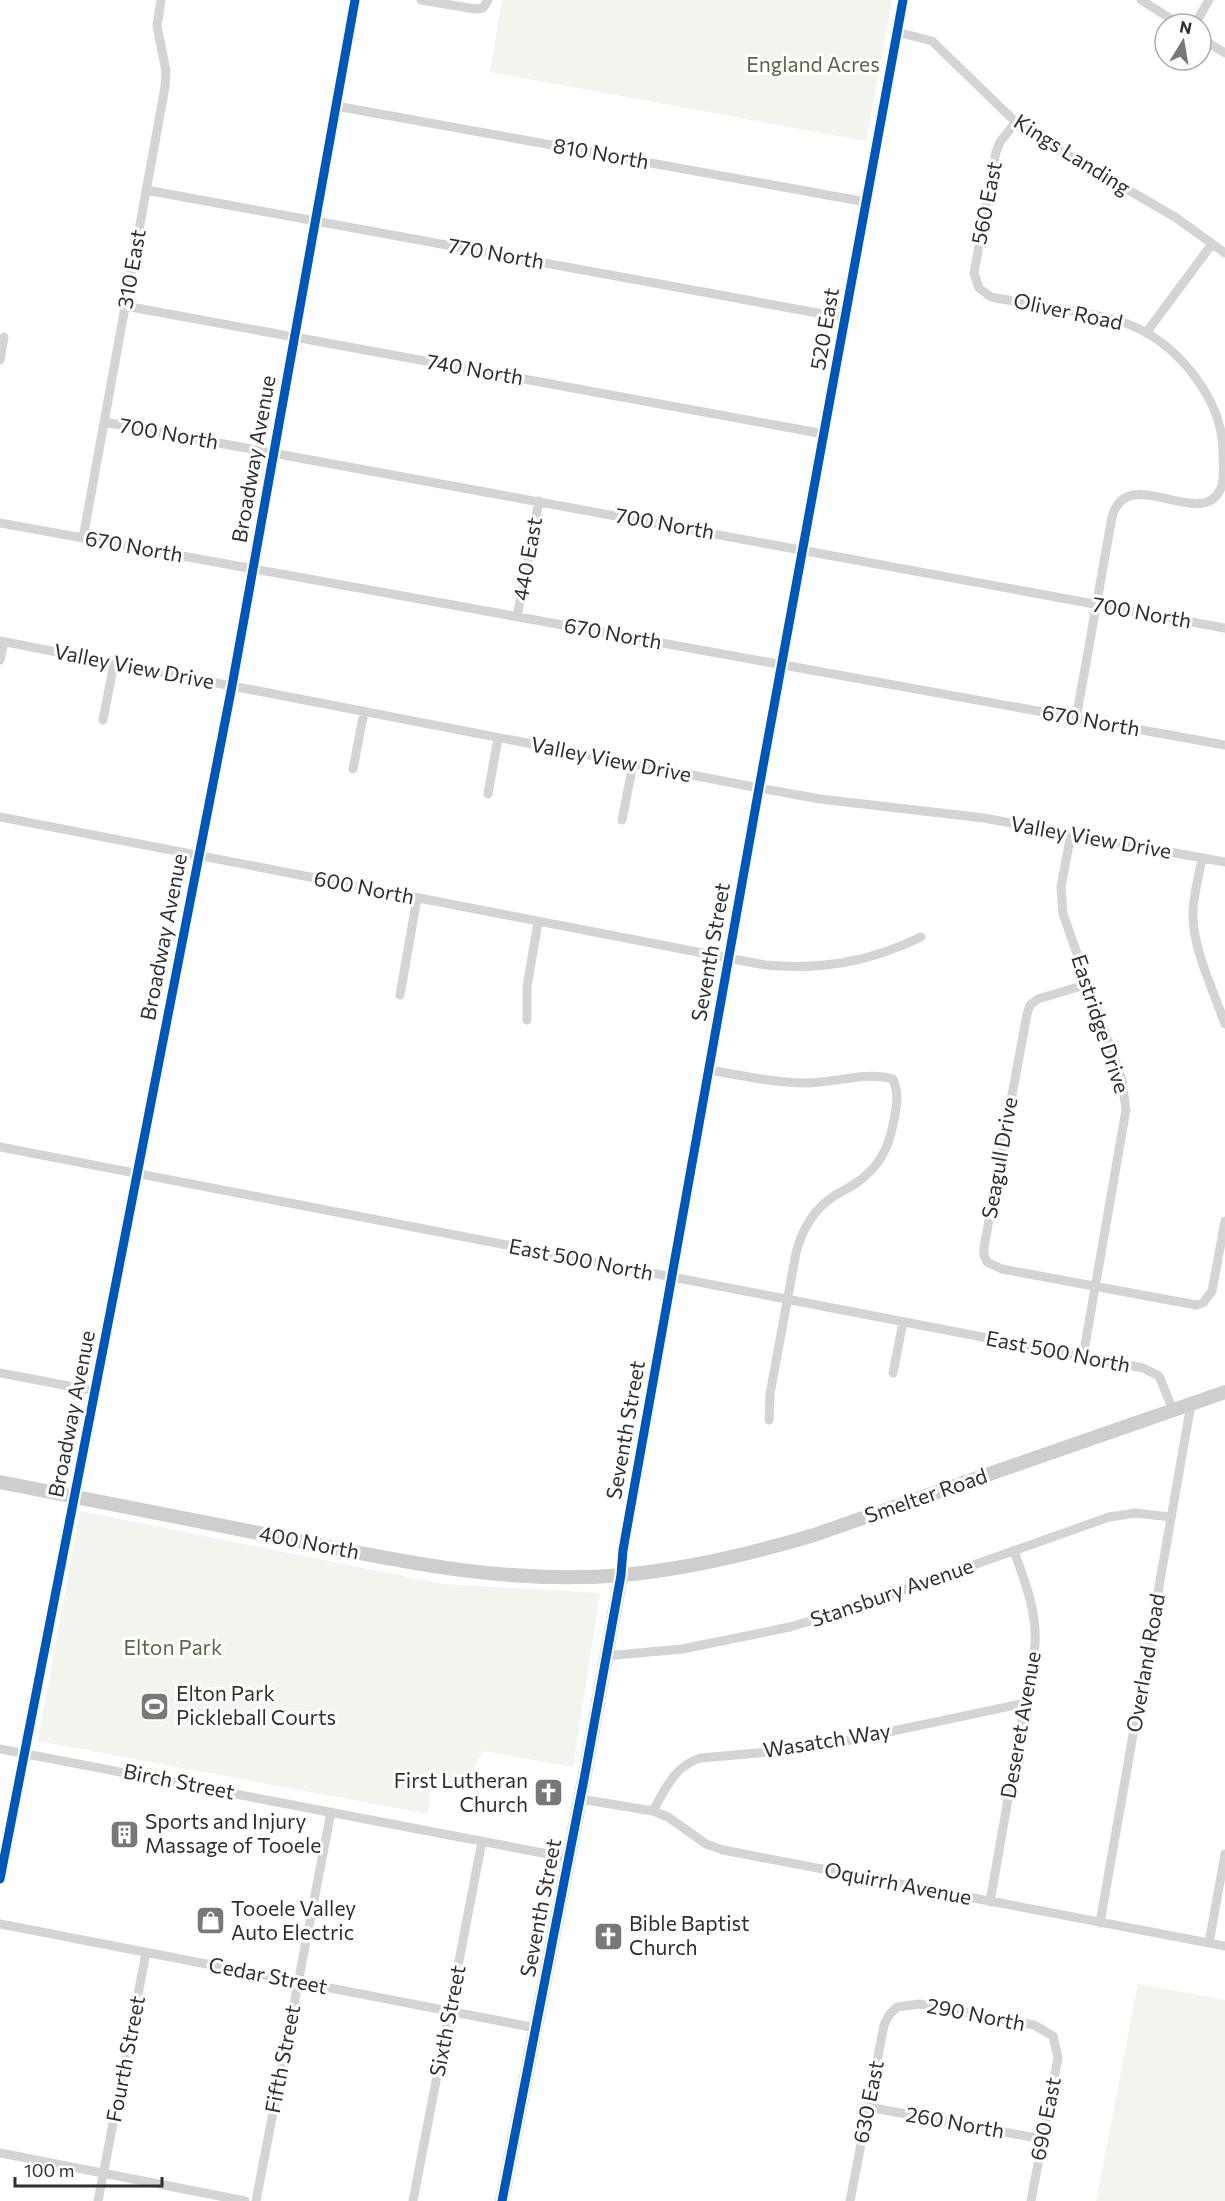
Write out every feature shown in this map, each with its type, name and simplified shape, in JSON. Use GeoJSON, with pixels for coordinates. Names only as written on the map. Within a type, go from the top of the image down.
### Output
{"type":"FeatureCollection","features":[{"type":"Feature","properties":{"kind":"street","name":"310 East"},"geometry":{"type":"LineString","coordinates":[[83,538],[166,82],[158,34],[161,0]]}},
{"type":"Feature","properties":{"kind":"street","name":"Broadway Avenue"},"geometry":{"type":"LineString","coordinates":[[0,1879],[231,686],[356,0]]}},
{"type":"Feature","properties":{"kind":"street"},"geometry":{"type":"LineString","coordinates":[[421,0],[468,9],[485,4]]}},
{"type":"Feature","properties":{"kind":"street","name":"520 East"},"geometry":{"type":"LineString","coordinates":[[783,665],[903,0]]}},
{"type":"Feature","properties":{"kind":"street"},"geometry":{"type":"LineString","coordinates":[[1142,0],[1160,12]]}},
{"type":"Feature","properties":{"kind":"street","name":"Kings Landing"},"geometry":{"type":"LineString","coordinates":[[897,32],[932,41],[1023,129],[1175,217],[1225,253]]}},
{"type":"Feature","properties":{"kind":"street","name":"810 North"},"geometry":{"type":"LineString","coordinates":[[336,106],[866,202]]}},
{"type":"Feature","properties":{"kind":"street","name":"560 East"},"geometry":{"type":"LineString","coordinates":[[979,288],[975,278],[975,268],[996,152],[1000,142],[1015,123]]}},
{"type":"Feature","properties":{"kind":"street","name":"770 North"},"geometry":{"type":"LineString","coordinates":[[146,190],[845,318]]}},
{"type":"Feature","properties":{"kind":"street"},"geometry":{"type":"LineString","coordinates":[[1146,333],[1212,244]]}},
{"type":"Feature","properties":{"kind":"street","name":"Oliver Road"},"geometry":{"type":"LineString","coordinates":[[979,288],[991,297],[1107,318],[1136,327],[1186,366],[1202,386],[1218,420],[1223,446],[1223,483],[1217,496],[1201,504],[1142,494],[1131,495],[1122,500],[1115,507],[1112,517],[1095,604]]}},
{"type":"Feature","properties":{"kind":"street","name":"740 North"},"geometry":{"type":"LineString","coordinates":[[125,306],[825,434]]}},
{"type":"Feature","properties":{"kind":"street"},"geometry":{"type":"LineString","coordinates":[[0,360],[4,338]]}},
{"type":"Feature","properties":{"kind":"street","name":"700 North"},"geometry":{"type":"LineString","coordinates":[[104,422],[1225,628]]}},
{"type":"Feature","properties":{"kind":"street","name":"440 East"},"geometry":{"type":"LineString","coordinates":[[517,617],[539,501]]}},
{"type":"Feature","properties":{"kind":"street","name":"670 North"},"geometry":{"type":"LineString","coordinates":[[0,523],[1225,745]]}},
{"type":"Feature","properties":{"kind":"street"},"geometry":{"type":"LineString","coordinates":[[1076,718],[1095,604]]}},
{"type":"Feature","properties":{"kind":"street"},"geometry":{"type":"LineString","coordinates":[[0,660],[2,641]]}},
{"type":"Feature","properties":{"kind":"street","name":"Valley View Drive"},"geometry":{"type":"LineString","coordinates":[[2,641],[759,788],[820,799],[984,818],[1225,862]]}},
{"type":"Feature","properties":{"kind":"street"},"geometry":{"type":"LineString","coordinates":[[103,720],[114,663]]}},
{"type":"Feature","properties":{"kind":"street","name":"Seventh Street"},"geometry":{"type":"LineString","coordinates":[[502,2201],[621,1575],[759,788],[783,665]]}},
{"type":"Feature","properties":{"kind":"street"},"geometry":{"type":"LineString","coordinates":[[353,769],[364,712]]}},
{"type":"Feature","properties":{"kind":"street"},"geometry":{"type":"LineString","coordinates":[[488,794],[498,738]]}},
{"type":"Feature","properties":{"kind":"street"},"geometry":{"type":"LineString","coordinates":[[622,820],[633,764]]}},
{"type":"Feature","properties":{"kind":"street","name":"600 North"},"geometry":{"type":"LineString","coordinates":[[0,817],[538,922],[783,967],[836,964],[871,958],[921,937]]}},
{"type":"Feature","properties":{"kind":"street","name":"Eastridge Drive"},"geometry":{"type":"LineString","coordinates":[[1071,834],[1062,879],[1062,905],[1122,1080],[1126,1110],[1083,1357]]}},
{"type":"Feature","properties":{"kind":"street"},"geometry":{"type":"LineString","coordinates":[[1202,858],[1193,908],[1194,926],[1197,945],[1225,1024]]}},
{"type":"Feature","properties":{"kind":"street"},"geometry":{"type":"LineString","coordinates":[[400,995],[417,898]]}},
{"type":"Feature","properties":{"kind":"street"},"geometry":{"type":"LineString","coordinates":[[526,1020],[527,987],[538,922]]}},
{"type":"Feature","properties":{"kind":"street","name":"Seagull Drive"},"geometry":{"type":"LineString","coordinates":[[1088,984],[1038,999],[1030,1005],[984,1255],[987,1262],[1002,1269],[1095,1287]]}},
{"type":"Feature","properties":{"kind":"street"},"geometry":{"type":"LineString","coordinates":[[709,1070],[804,1083],[872,1074],[893,1079],[898,1101],[892,1134],[884,1153],[865,1177],[826,1202],[807,1224],[799,1243],[770,1394],[769,1420]]}},
{"type":"Feature","properties":{"kind":"street","name":"East 500 North"},"geometry":{"type":"LineString","coordinates":[[0,1147],[1153,1372],[1159,1377],[1173,1410]]}},
{"type":"Feature","properties":{"kind":"street"},"geometry":{"type":"LineString","coordinates":[[1095,1287],[1188,1305],[1203,1303],[1212,1291],[1225,1221]]}},
{"type":"Feature","properties":{"kind":"street"},"geometry":{"type":"LineString","coordinates":[[893,1373],[903,1322]]}},
{"type":"Feature","properties":{"kind":"street"},"geometry":{"type":"LineString","coordinates":[[0,1373],[94,1391]]}},
{"type":"Feature","properties":{"kind":"street","name":"Smelter Road"},"geometry":{"type":"LineString","coordinates":[[621,1575],[702,1564],[754,1553],[814,1535],[1225,1392]]}},
{"type":"Feature","properties":{"kind":"street","name":"Overland Road"},"geometry":{"type":"LineString","coordinates":[[1100,1923],[1191,1404]]}},
{"type":"Feature","properties":{"kind":"street","name":"400 North"},"geometry":{"type":"LineString","coordinates":[[0,1482],[418,1564],[522,1575],[621,1575]]}},
{"type":"Feature","properties":{"kind":"street","name":"Stansbury Avenue"},"geometry":{"type":"LineString","coordinates":[[606,1656],[682,1649],[790,1627],[852,1608],[1118,1515],[1142,1512],[1171,1517]]}},
{"type":"Feature","properties":{"kind":"street","name":"Deseret Avenue"},"geometry":{"type":"LineString","coordinates":[[990,1902],[1035,1645],[1036,1626],[1030,1594],[1014,1551]]}},
{"type":"Feature","properties":{"kind":"street","name":"Wasatch Way"},"geometry":{"type":"LineString","coordinates":[[653,1811],[676,1772],[691,1761],[712,1756],[813,1748],[1025,1703]]}},
{"type":"Feature","properties":{"kind":"street","name":"Birch Street"},"geometry":{"type":"LineString","coordinates":[[0,1749],[569,1858]]}},
{"type":"Feature","properties":{"kind":"street","name":"Oquirrh Avenue"},"geometry":{"type":"LineString","coordinates":[[580,1799],[653,1811],[668,1818],[706,1844],[723,1850],[1225,1946]]}},
{"type":"Feature","properties":{"kind":"street","name":"Fifth Street"},"geometry":{"type":"LineString","coordinates":[[256,2201],[331,1812]]}},
{"type":"Feature","properties":{"kind":"street","name":"Sixth Street"},"geometry":{"type":"LineString","coordinates":[[413,2201],[482,1841]]}},
{"type":"Feature","properties":{"kind":"street"},"geometry":{"type":"LineString","coordinates":[[1209,1943],[1225,1854]]}},
{"type":"Feature","properties":{"kind":"street","name":"Cedar Street"},"geometry":{"type":"LineString","coordinates":[[0,1924],[536,2028]]}},
{"type":"Feature","properties":{"kind":"street","name":"Fourth Street"},"geometry":{"type":"LineString","coordinates":[[98,2201],[146,1953]]}},
{"type":"Feature","properties":{"kind":"street","name":"290 North"},"geometry":{"type":"LineString","coordinates":[[897,2007],[919,2004],[1034,2025],[1053,2036]]}},
{"type":"Feature","properties":{"kind":"street","name":"630 East"},"geometry":{"type":"LineString","coordinates":[[850,2201],[884,2025],[889,2015],[897,2007]]}},
{"type":"Feature","properties":{"kind":"street","name":"690 East"},"geometry":{"type":"LineString","coordinates":[[1031,2201],[1058,2058],[1053,2036]]}},
{"type":"Feature","properties":{"kind":"street","name":"260 North"},"geometry":{"type":"LineString","coordinates":[[868,2107],[1042,2139]]}},
{"type":"Feature","properties":{"kind":"street"},"geometry":{"type":"LineString","coordinates":[[0,2153],[245,2201]]}},
{"type":"Feature","properties":{"kind":"green space","name":"England Acres"},"geometry":{"type":"Polygon","coordinates":[[[502,0],[892,0],[866,141],[490,72],[502,0]]]}},
{"type":"Feature","properties":{"kind":"green space","name":"Elton Park"},"geometry":{"type":"Polygon","coordinates":[[[80,1511],[443,1584],[600,1593],[573,1767],[483,1751],[463,1787],[430,1782],[428,1814],[38,1741],[80,1511]]]}},
{"type":"Feature","properties":{"kind":"green space"},"geometry":{"type":"Polygon","coordinates":[[[1138,1984],[1225,2000],[1225,2201],[1096,2201],[1138,1984]]]}},
{"type":"Feature","properties":{"kind":"cycle path"},"geometry":{"type":"LineString","coordinates":[[0,1879],[232,686],[355,0]]}},
{"type":"Feature","properties":{"kind":"cycle path"},"geometry":{"type":"LineString","coordinates":[[502,2201],[585,1774],[759,788],[903,0]]}},
{"type":"Feature","properties":{"kind":"place","name":"Elton Park Pickleball Courts"},"geometry":{"type":"Point","coordinates":[155,1706]}},
{"type":"Feature","properties":{"kind":"place","name":"First Lutheran Church"},"geometry":{"type":"Point","coordinates":[549,1793]}},
{"type":"Feature","properties":{"kind":"place","name":"Sports and Injury Massage of Tooele"},"geometry":{"type":"Point","coordinates":[124,1834]}},
{"type":"Feature","properties":{"kind":"place","name":"Tooele Valley Auto Electric"},"geometry":{"type":"Point","coordinates":[210,1921]}},
{"type":"Feature","properties":{"kind":"place","name":"Bible Baptist Church"},"geometry":{"type":"Point","coordinates":[608,1936]}}]}
